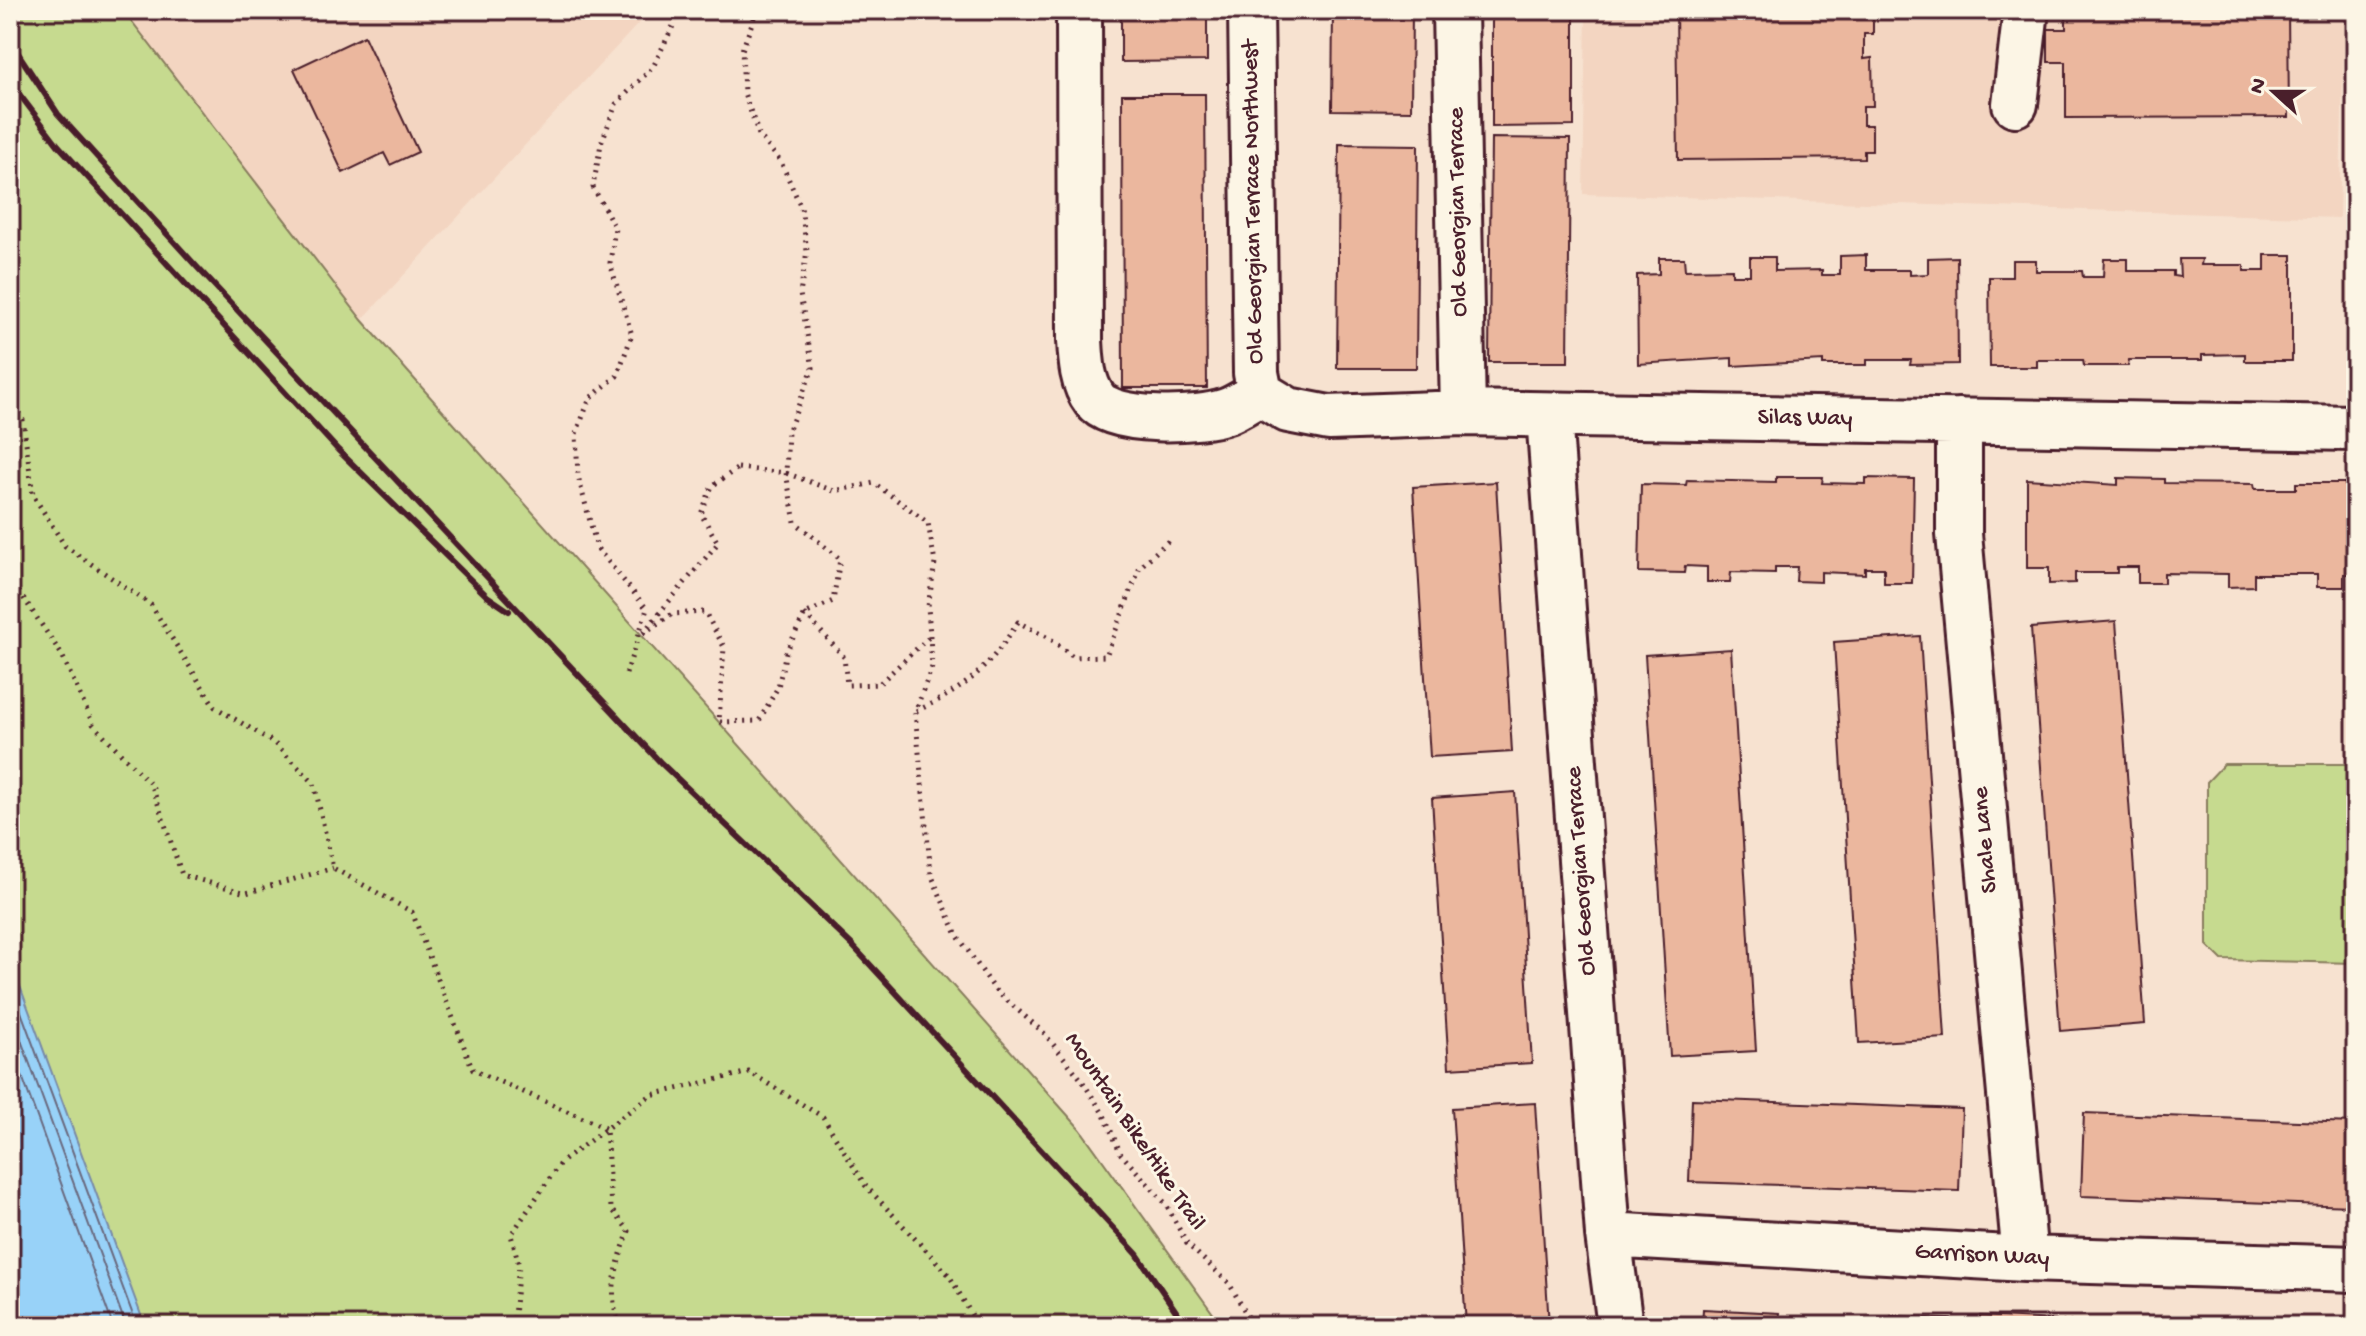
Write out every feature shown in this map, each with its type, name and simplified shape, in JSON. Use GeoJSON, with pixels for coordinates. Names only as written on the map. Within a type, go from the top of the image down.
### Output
{"type":"FeatureCollection","features":[{"type":"Feature","properties":{"kind":"street"},"geometry":{"type":"LineString","coordinates":[[1079,10],[1081,367],[1094,398],[1103,408],[1118,413],[1192,418],[1227,411],[1260,393]]}},
{"type":"Feature","properties":{"kind":"street","name":"Old Georgian Terrace Northwest"},"geometry":{"type":"LineString","coordinates":[[1251,10],[1256,373],[1260,393]]}},
{"type":"Feature","properties":{"kind":"street","name":"Old Georgian Terrace"},"geometry":{"type":"LineString","coordinates":[[1455,10],[1463,413]]}},
{"type":"Feature","properties":{"kind":"street"},"geometry":{"type":"LineString","coordinates":[[2015,104],[2026,10]]}},
{"type":"Feature","properties":{"kind":"street","name":"Silas Way"},"geometry":{"type":"LineString","coordinates":[[1260,393],[1288,410],[1329,418],[1463,413],[2356,428]]}},
{"type":"Feature","properties":{"kind":"street","name":"Old Georgian Terrace"},"geometry":{"type":"LineString","coordinates":[[1549,415],[1608,1235],[1620,1326]]}},
{"type":"Feature","properties":{"kind":"street","name":"Shale Lane"},"geometry":{"type":"LineString","coordinates":[[1959,421],[1959,534],[2025,1259]]}},
{"type":"Feature","properties":{"kind":"street","name":"Garrison Way"},"geometry":{"type":"LineString","coordinates":[[1608,1235],[2025,1259],[2356,1269]]}},
{"type":"Feature","properties":{"kind":"path"},"geometry":{"type":"LineString","coordinates":[[626,674],[647,609],[597,548],[578,476],[576,434],[590,398],[617,376],[632,335],[610,263],[615,228],[593,187],[601,144],[616,104],[653,67],[677,10]]}},
{"type":"Feature","properties":{"kind":"path"},"geometry":{"type":"LineString","coordinates":[[641,635],[672,614],[705,612],[724,647],[719,722],[759,721],[778,687],[786,652],[805,614],[833,601],[840,559],[795,522],[786,473],[788,432],[813,368],[800,294],[807,251],[801,207],[781,162],[759,135],[744,93],[742,50],[757,10]]}},
{"type":"Feature","properties":{"kind":"path"},"geometry":{"type":"LineString","coordinates":[[10,399],[23,420],[33,495],[65,546],[151,605],[215,707],[273,742],[314,783],[333,868]]}},
{"type":"Feature","properties":{"kind":"path","name":"Mountain Bike/Hike Trail"},"geometry":{"type":"LineString","coordinates":[[641,635],[718,543],[701,514],[712,486],[738,468],[786,473],[834,491],[874,483],[928,523],[935,563],[928,606],[932,667],[915,712],[931,874],[957,935],[996,991],[1044,1033],[1081,1079],[1104,1115],[1121,1154],[1166,1204],[1187,1244],[1229,1283],[1253,1326]]}},
{"type":"Feature","properties":{"kind":"path"},"geometry":{"type":"LineString","coordinates":[[915,712],[953,694],[994,659],[1018,622],[1052,640],[1073,657],[1106,656],[1140,567],[1168,541]]}},
{"type":"Feature","properties":{"kind":"path"},"geometry":{"type":"LineString","coordinates":[[10,578],[62,655],[93,724],[152,786],[182,875],[246,893],[333,868],[412,912],[473,1070],[606,1128]]}},
{"type":"Feature","properties":{"kind":"path"},"geometry":{"type":"LineString","coordinates":[[805,614],[844,657],[847,685],[879,684],[929,637]]}},
{"type":"Feature","properties":{"kind":"path"},"geometry":{"type":"LineString","coordinates":[[513,1326],[519,1265],[511,1235],[560,1163],[651,1095],[749,1072],[823,1117],[865,1185],[949,1275],[978,1326]]}},
{"type":"Feature","properties":{"kind":"path"},"geometry":{"type":"LineString","coordinates":[[606,1128],[611,1208],[629,1231],[616,1266],[613,1311],[621,1326]]}},
{"type":"Feature","properties":{"kind":"shaded area"},"geometry":{"type":"Polygon","coordinates":[[[123,10],[651,10],[362,320],[123,10]]]}},
{"type":"Feature","properties":{"kind":"shaded area"},"geometry":{"type":"Polygon","coordinates":[[[1586,10],[2345,10],[2339,218],[1583,194],[1586,10]]]}},
{"type":"Feature","properties":{"kind":"green space"},"geometry":{"type":"Polygon","coordinates":[[[10,10],[123,10],[362,320],[1080,1129],[1222,1326],[110,1326],[10,1111],[10,10]]]}},
{"type":"Feature","properties":{"kind":"green space"},"geometry":{"type":"Polygon","coordinates":[[[2224,764],[2356,764],[2356,963],[2222,960],[2207,945],[2207,782],[2224,764]]]}},
{"type":"Feature","properties":{"kind":"water"},"geometry":{"type":"Polygon","coordinates":[[[10,959],[145,1326],[10,1326],[10,959]]]}},
{"type":"Feature","properties":{"kind":"building"},"geometry":{"type":"Polygon","coordinates":[[[1121,10],[1207,10],[1207,61],[1121,62],[1121,10]]]}},
{"type":"Feature","properties":{"kind":"building"},"geometry":{"type":"Polygon","coordinates":[[[1333,10],[1412,10],[1411,111],[1332,110],[1333,10]]]}},
{"type":"Feature","properties":{"kind":"building"},"geometry":{"type":"Polygon","coordinates":[[[1492,10],[1574,10],[1574,126],[1492,127],[1492,10]]]}},
{"type":"Feature","properties":{"kind":"building"},"geometry":{"type":"Polygon","coordinates":[[[1676,10],[1873,10],[1873,34],[1864,34],[1864,59],[1872,58],[1873,106],[1863,106],[1863,125],[1872,125],[1872,151],[1864,151],[1864,158],[1678,160],[1676,10]]]}},
{"type":"Feature","properties":{"kind":"building"},"geometry":{"type":"Polygon","coordinates":[[[2066,10],[2288,10],[2289,117],[2066,118],[2066,62],[2048,62],[2048,29],[2066,29],[2066,10]]]}},
{"type":"Feature","properties":{"kind":"building"},"geometry":{"type":"Polygon","coordinates":[[[364,36],[418,152],[390,165],[384,153],[343,173],[294,69],[364,36]]]}},
{"type":"Feature","properties":{"kind":"building"},"geometry":{"type":"Polygon","coordinates":[[[1122,94],[1205,94],[1207,388],[1123,388],[1122,94]]]}},
{"type":"Feature","properties":{"kind":"building"},"geometry":{"type":"Polygon","coordinates":[[[1491,138],[1570,139],[1568,362],[1489,362],[1491,138]]]}},
{"type":"Feature","properties":{"kind":"building"},"geometry":{"type":"Polygon","coordinates":[[[1339,144],[1418,145],[1416,368],[1337,368],[1339,144]]]}},
{"type":"Feature","properties":{"kind":"building"},"geometry":{"type":"Polygon","coordinates":[[[1866,255],[1866,270],[1910,270],[1910,275],[1928,274],[1928,258],[1957,257],[1958,364],[1910,365],[1911,360],[1867,360],[1867,365],[1823,365],[1823,361],[1732,366],[1732,358],[1638,364],[1637,275],[1659,274],[1659,258],[1684,258],[1685,270],[1732,269],[1732,275],[1750,275],[1750,257],[1775,257],[1775,271],[1822,270],[1822,275],[1840,275],[1840,256],[1866,255]]]}},
{"type":"Feature","properties":{"kind":"building"},"geometry":{"type":"Polygon","coordinates":[[[2265,255],[2292,255],[2292,361],[2245,361],[2245,354],[2202,355],[2202,360],[2129,360],[2128,366],[2084,366],[2083,360],[2037,360],[2037,367],[1990,367],[1989,277],[2012,277],[2012,260],[2036,260],[2036,271],[2082,271],[2083,277],[2103,277],[2104,259],[2128,259],[2128,271],[2173,271],[2173,276],[2180,277],[2179,259],[2202,259],[2201,265],[2244,265],[2244,271],[2265,271],[2265,255]]]}},
{"type":"Feature","properties":{"kind":"building"},"geometry":{"type":"Polygon","coordinates":[[[1776,477],[1823,477],[1822,483],[1866,484],[1866,478],[1914,479],[1912,583],[1884,583],[1884,568],[1865,568],[1865,574],[1821,572],[1821,582],[1796,581],[1797,567],[1775,567],[1775,573],[1731,572],[1730,582],[1707,582],[1707,567],[1685,566],[1684,573],[1639,572],[1641,484],[1686,485],[1687,480],[1776,482],[1776,477]]]}},
{"type":"Feature","properties":{"kind":"building"},"geometry":{"type":"Polygon","coordinates":[[[2118,478],[2164,479],[2164,483],[2254,484],[2255,489],[2296,489],[2296,483],[2345,483],[2345,488],[2356,488],[2356,574],[2344,574],[2344,587],[2317,587],[2317,574],[2254,574],[2254,586],[2228,587],[2228,574],[2164,573],[2164,583],[2138,583],[2138,567],[2117,567],[2117,573],[2075,573],[2075,583],[2049,584],[2049,568],[2027,568],[2027,479],[2118,485],[2118,478]]]}},
{"type":"Feature","properties":{"kind":"building"},"geometry":{"type":"Polygon","coordinates":[[[1496,482],[1512,752],[1430,757],[1413,487],[1496,482]]]}},
{"type":"Feature","properties":{"kind":"building"},"geometry":{"type":"Polygon","coordinates":[[[2116,621],[2145,1024],[2060,1031],[2031,628],[2116,621]]]}},
{"type":"Feature","properties":{"kind":"building"},"geometry":{"type":"Polygon","coordinates":[[[1920,636],[1945,1038],[1859,1043],[1834,642],[1920,636]]]}},
{"type":"Feature","properties":{"kind":"building"},"geometry":{"type":"Polygon","coordinates":[[[1731,649],[1756,1051],[1670,1056],[1645,655],[1731,649]]]}},
{"type":"Feature","properties":{"kind":"building"},"geometry":{"type":"Polygon","coordinates":[[[1515,792],[1532,1063],[1449,1068],[1432,798],[1515,792]]]}},
{"type":"Feature","properties":{"kind":"building"},"geometry":{"type":"Polygon","coordinates":[[[1692,1099],[1962,1109],[1959,1191],[1689,1182],[1692,1099]]]}},
{"type":"Feature","properties":{"kind":"building"},"geometry":{"type":"Polygon","coordinates":[[[1535,1103],[1549,1326],[1466,1326],[1452,1108],[1535,1103]]]}},
{"type":"Feature","properties":{"kind":"building"},"geometry":{"type":"Polygon","coordinates":[[[2084,1113],[2354,1123],[2351,1206],[2081,1196],[2084,1113]]]}},
{"type":"Feature","properties":{"kind":"building"},"geometry":{"type":"Polygon","coordinates":[[[1703,1309],[1779,1313],[1778,1326],[1702,1326],[1703,1309]]]}},
{"type":"Feature","properties":{"kind":"building"},"geometry":{"type":"Polygon","coordinates":[[[1891,1316],[1966,1320],[1966,1326],[1890,1326],[1891,1316]]]}},
{"type":"Feature","properties":{"kind":"building"},"geometry":{"type":"Polygon","coordinates":[[[1980,1316],[2056,1320],[2056,1326],[1979,1326],[1980,1316]]]}},
{"type":"Feature","properties":{"kind":"building"},"geometry":{"type":"Polygon","coordinates":[[[1794,1318],[1871,1322],[1870,1326],[1794,1326],[1794,1318]]]}},
{"type":"Feature","properties":{"kind":"building"},"geometry":{"type":"Polygon","coordinates":[[[2064,1321],[2140,1324],[2140,1326],[2064,1326],[2064,1321]]]}},
{"type":"Feature","properties":{"kind":"railway"},"geometry":{"type":"LineString","coordinates":[[10,41],[58,114],[197,267],[661,763],[852,945],[1137,1254],[1186,1326]]}},
{"type":"Feature","properties":{"kind":"railway"},"geometry":{"type":"LineString","coordinates":[[10,82],[58,145],[338,450],[487,596],[509,611]]}}]}
